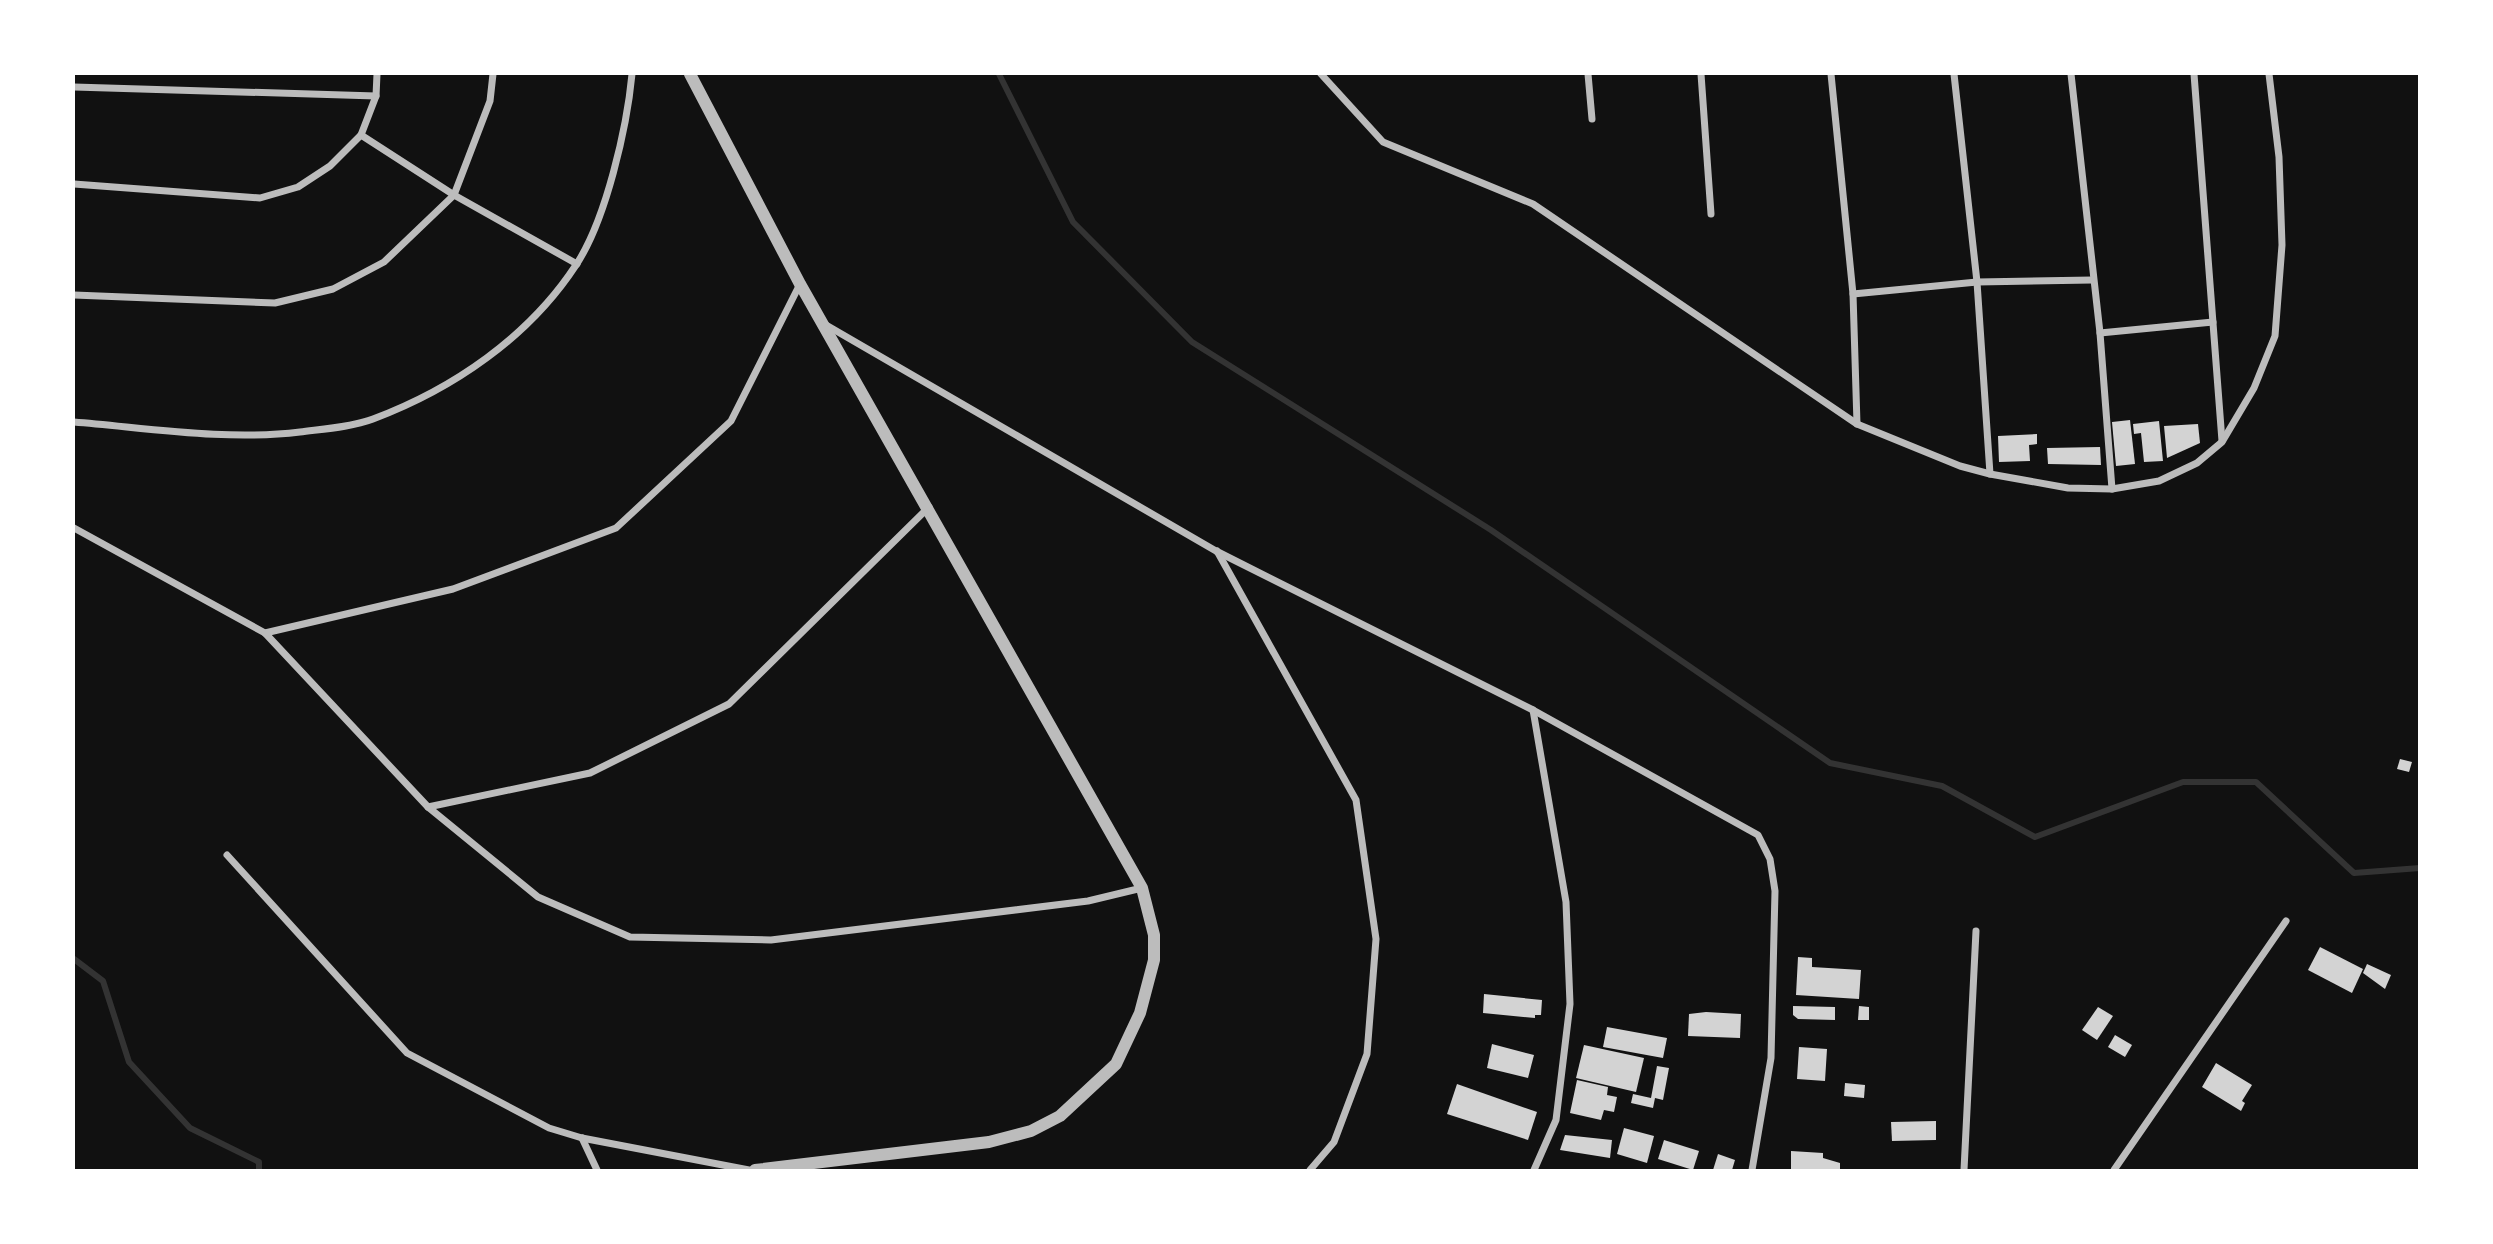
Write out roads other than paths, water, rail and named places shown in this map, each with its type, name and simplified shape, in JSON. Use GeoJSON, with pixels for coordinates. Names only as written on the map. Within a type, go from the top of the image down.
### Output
{"type":"FeatureCollection","features":[{"type":"Feature","properties":{"kind":"street"},"geometry":{"type":"LineString","coordinates":[[74,184],[260,198],[298,187],[330,166],[361,135],[376,96],[377,74]]}},
{"type":"Feature","properties":{"kind":"street"},"geometry":{"type":"LineString","coordinates":[[74,295],[275,303],[333,289],[384,262],[454,195],[490,102],[493,74]]}},
{"type":"Feature","properties":{"kind":"street"},"geometry":{"type":"LineString","coordinates":[[74,422],[240,435],[299,432],[371,420],[451,382],[528,326],[577,264],[598,217],[624,127],[632,74]]}},
{"type":"Feature","properties":{"kind":"street"},"geometry":{"type":"LineString","coordinates":[[690,74],[800,284],[929,507],[1142,888],[1154,935],[1154,960],[1140,1013],[1116,1064],[1060,1116],[1031,1131],[1001,1140],[755,1171]]}},
{"type":"Feature","properties":{"kind":"street"},"geometry":{"type":"LineString","coordinates":[[1321,74],[1383,142],[1533,204],[1857,424],[1959,466],[1990,474],[2068,488],[2112,489],[2159,481],[2197,463],[2222,442],[2254,388],[2275,336],[2282,245],[2279,157],[2269,74]]}},
{"type":"Feature","properties":{"kind":"street"},"geometry":{"type":"LineString","coordinates":[[1588,74],[1592,119]]}},
{"type":"Feature","properties":{"kind":"street"},"geometry":{"type":"LineString","coordinates":[[1701,74],[1712,214]]}},
{"type":"Feature","properties":{"kind":"street"},"geometry":{"type":"LineString","coordinates":[[1831,74],[1853,294],[1857,424]]}},
{"type":"Feature","properties":{"kind":"street"},"geometry":{"type":"LineString","coordinates":[[1954,74],[1977,282],[1990,474]]}},
{"type":"Feature","properties":{"kind":"street"},"geometry":{"type":"LineString","coordinates":[[2071,74],[2100,333],[2112,489]]}},
{"type":"Feature","properties":{"kind":"street"},"geometry":{"type":"LineString","coordinates":[[2194,74],[2222,442]]}},
{"type":"Feature","properties":{"kind":"street"},"geometry":{"type":"LineString","coordinates":[[74,87],[376,96]]}},
{"type":"Feature","properties":{"kind":"street"},"geometry":{"type":"LineString","coordinates":[[361,135],[454,195],[577,264]]}},
{"type":"Feature","properties":{"kind":"street"},"geometry":{"type":"LineString","coordinates":[[1853,294],[1977,282],[2092,280]]}},
{"type":"Feature","properties":{"kind":"street"},"geometry":{"type":"LineString","coordinates":[[265,633],[453,589],[616,528],[731,421],[800,284]]}},
{"type":"Feature","properties":{"kind":"street"},"geometry":{"type":"LineString","coordinates":[[2100,333],[2213,323]]}},
{"type":"Feature","properties":{"kind":"street"},"geometry":{"type":"LineString","coordinates":[[824,324],[1216,551],[1534,710],[1758,835],[1770,859],[1774,905],[1771,1058],[1752,1171]]}},
{"type":"Feature","properties":{"kind":"street"},"geometry":{"type":"LineString","coordinates":[[428,807],[590,773],[729,704],[929,507]]}},
{"type":"Feature","properties":{"kind":"street"},"geometry":{"type":"LineString","coordinates":[[74,528],[265,633],[428,807],[538,897],[630,937],[771,940],[1088,901],[1142,888]]}},
{"type":"Feature","properties":{"kind":"street"},"geometry":{"type":"LineString","coordinates":[[1216,551],[1356,800],[1376,939],[1367,1054],[1334,1142],[1310,1171]]}},
{"type":"Feature","properties":{"kind":"street"},"geometry":{"type":"LineString","coordinates":[[1534,710],[1566,902],[1570,1004],[1556,1120],[1534,1171]]}},
{"type":"Feature","properties":{"kind":"street"},"geometry":{"type":"LineString","coordinates":[[227,855],[407,1053],[549,1128],[582,1138],[749,1171]]}},
{"type":"Feature","properties":{"kind":"street"},"geometry":{"type":"LineString","coordinates":[[2114,1171],[2286,922]]}},
{"type":"Feature","properties":{"kind":"street"},"geometry":{"type":"LineString","coordinates":[[1964,1171],[1976,931]]}},
{"type":"Feature","properties":{"kind":"street"},"geometry":{"type":"LineString","coordinates":[[582,1138],[597,1171]]}},
{"type":"Feature","properties":{"kind":"waterway"},"geometry":{"type":"LineString","coordinates":[[999,74],[1073,222],[1192,342],[1491,530],[1830,763],[1942,786],[2035,837],[2183,782],[2256,782],[2354,873],[2420,868]]}},
{"type":"Feature","properties":{"kind":"waterway"},"geometry":{"type":"LineString","coordinates":[[74,959],[103,981],[129,1062],[190,1128],[259,1162],[259,1170]]}}]}
